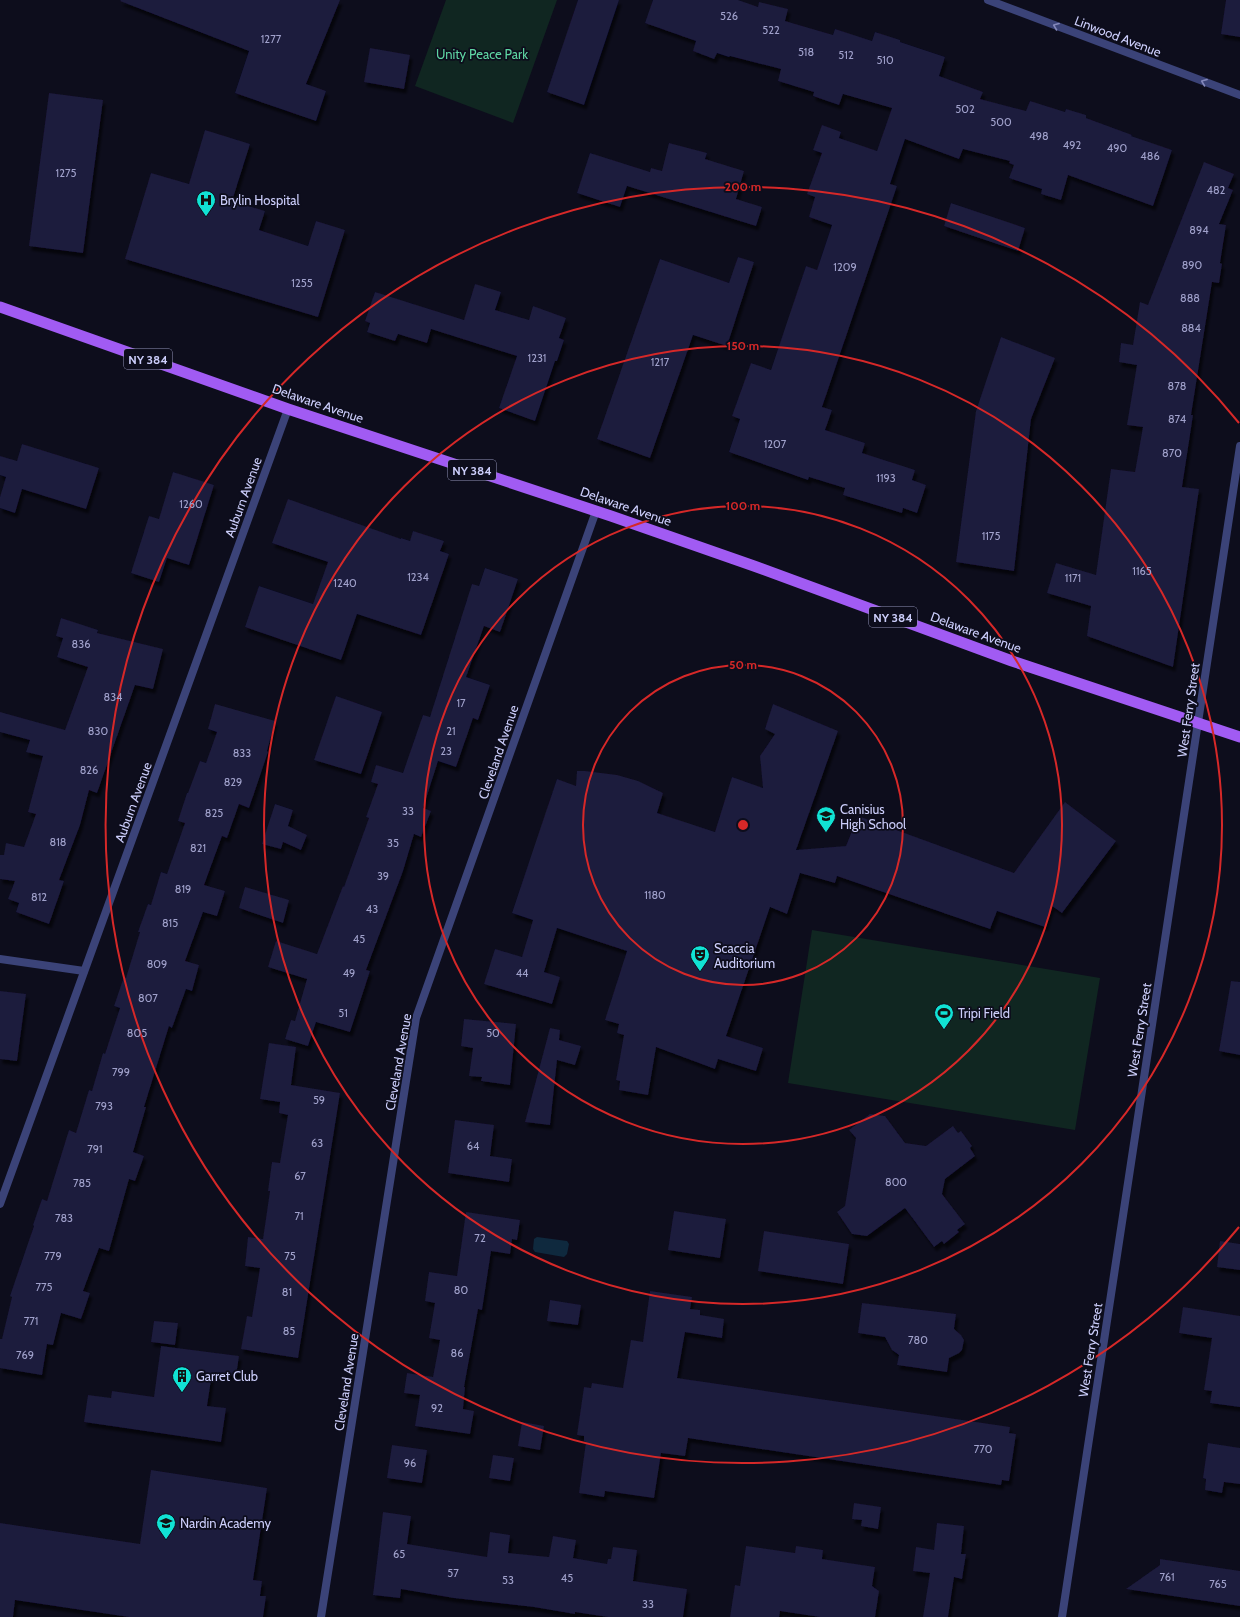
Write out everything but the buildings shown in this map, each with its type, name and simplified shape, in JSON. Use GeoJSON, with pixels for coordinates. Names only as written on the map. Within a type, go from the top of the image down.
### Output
{"type":"FeatureCollection","features":[{"type":"Feature","properties":{"kind":"main road","name":"Delaware Avenue"},"geometry":{"type":"LineString","coordinates":[[0,308],[288,409],[596,511],[754,566],[1012,660],[1240,737]]}},
{"type":"Feature","properties":{"kind":"street","name":"Linwood Avenue"},"geometry":{"type":"LineString","coordinates":[[988,0],[1240,95]]}},
{"type":"Feature","properties":{"kind":"street","name":"Auburn Avenue"},"geometry":{"type":"LineString","coordinates":[[0,1204],[288,409]]}},
{"type":"Feature","properties":{"kind":"street","name":"West Ferry Street"},"geometry":{"type":"LineString","coordinates":[[1062,1617],[1240,446]]}},
{"type":"Feature","properties":{"kind":"street","name":"Cleveland Avenue"},"geometry":{"type":"LineString","coordinates":[[321,1617],[416,1018],[596,511]]}},
{"type":"Feature","properties":{"kind":"street"},"geometry":{"type":"LineString","coordinates":[[0,959],[84,971]]}},
{"type":"Feature","properties":{"kind":"green space","name":"Unity Peace Park"},"geometry":{"type":"Polygon","coordinates":[[[446,0],[557,0],[513,123],[415,86],[446,0]]]}},
{"type":"Feature","properties":{"kind":"green space","name":"Tripi Field"},"geometry":{"type":"Polygon","coordinates":[[[812,930],[1100,978],[1075,1130],[788,1083],[812,930]]]}},
{"type":"Feature","properties":{"kind":"water"},"geometry":{"type":"Polygon","coordinates":[[[537,1237],[567,1241],[569,1244],[567,1254],[564,1257],[535,1252],[533,1249],[534,1239],[537,1237]]]}},
{"type":"Feature","properties":{"kind":"place","name":"Brylin Hospital"},"geometry":{"type":"Point","coordinates":[206,217]}},
{"type":"Feature","properties":{"kind":"place","name":"Canisius High School"},"geometry":{"type":"Point","coordinates":[826,833]}},
{"type":"Feature","properties":{"kind":"place","name":"Scaccia Auditorium"},"geometry":{"type":"Point","coordinates":[700,972]}},
{"type":"Feature","properties":{"kind":"place","name":"Tripi Field"},"geometry":{"type":"Point","coordinates":[944,1030]}},
{"type":"Feature","properties":{"kind":"place","name":"Garret Club"},"geometry":{"type":"Point","coordinates":[182,1393]}},
{"type":"Feature","properties":{"kind":"place","name":"Nardin Academy"},"geometry":{"type":"Point","coordinates":[166,1540]}}]}
